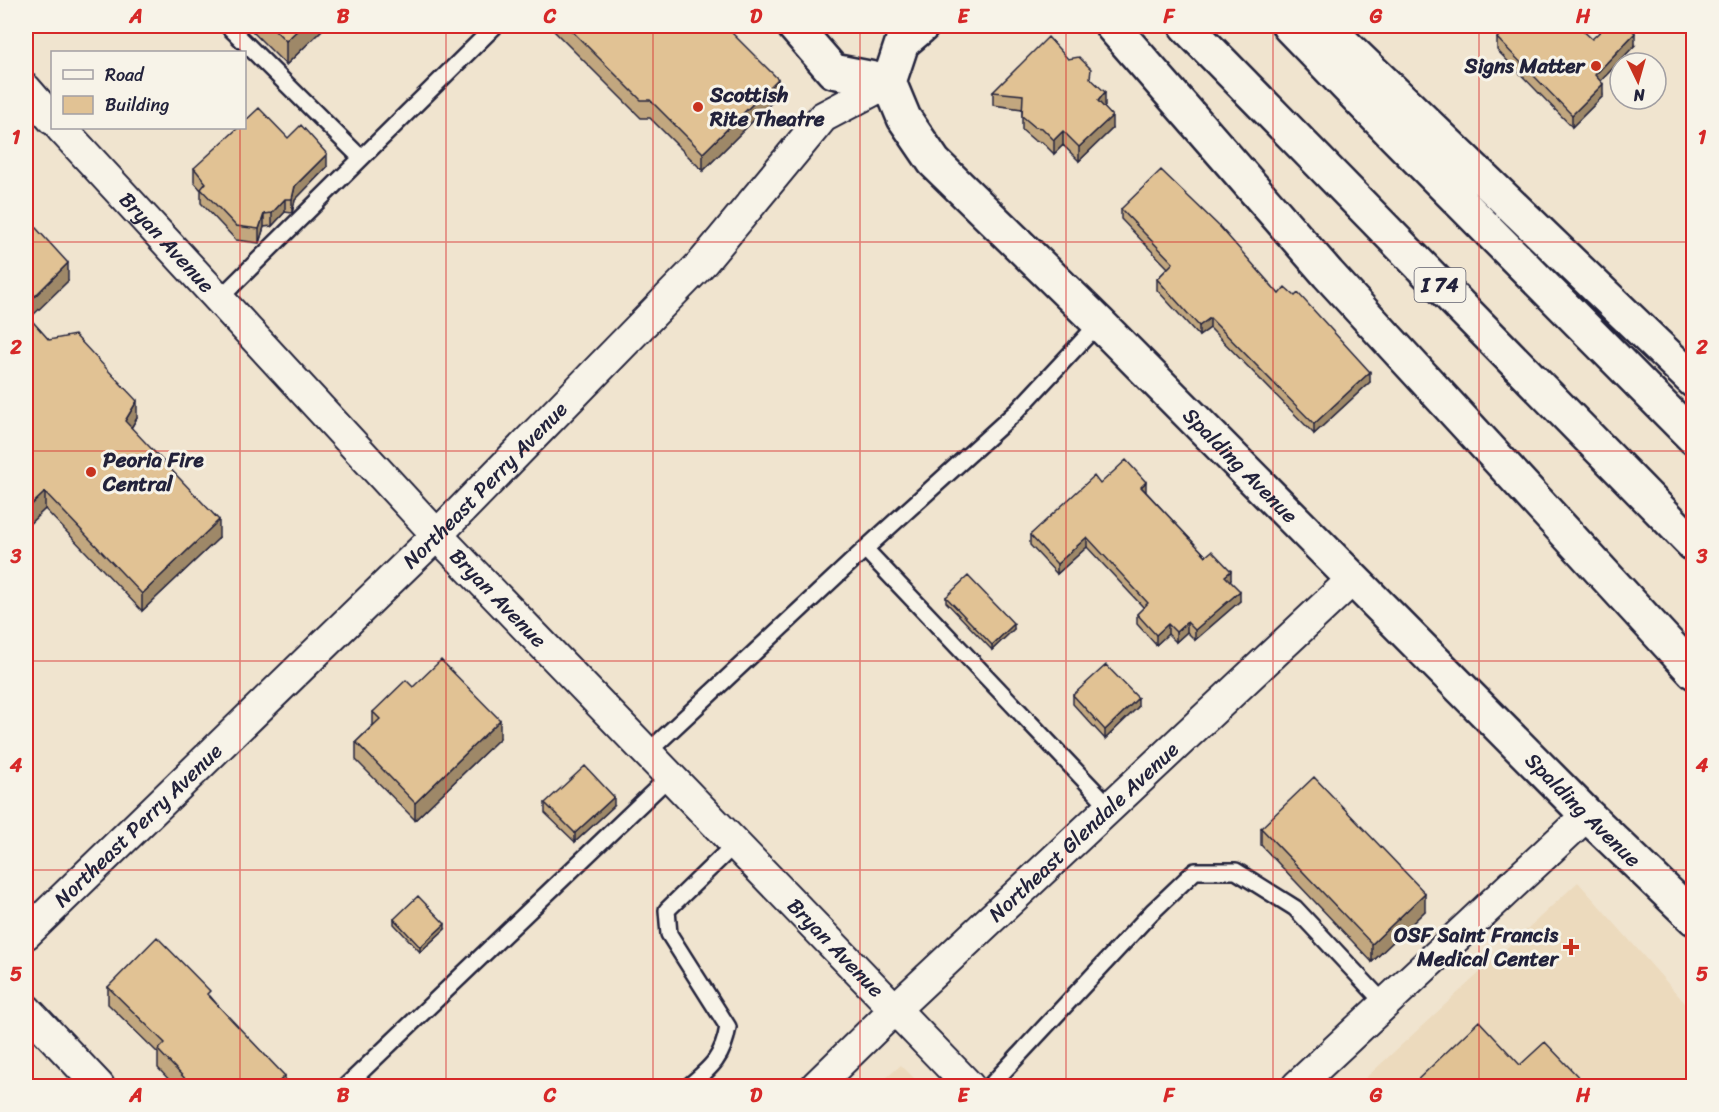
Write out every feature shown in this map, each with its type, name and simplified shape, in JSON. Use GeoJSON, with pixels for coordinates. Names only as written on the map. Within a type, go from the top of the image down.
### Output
{"type":"FeatureCollection","features":[{"type":"Feature","properties":{"kind":"main road"},"geometry":{"type":"LineString","coordinates":[[794,26],[833,71],[890,82],[902,44],[922,26]]}},
{"type":"Feature","properties":{"kind":"main road"},"geometry":{"type":"LineString","coordinates":[[1112,26],[1328,274],[1694,672]]}},
{"type":"Feature","properties":{"kind":"main road","name":"I 74"},"geometry":{"type":"LineString","coordinates":[[1186,26],[1694,545]]}},
{"type":"Feature","properties":{"kind":"main road"},"geometry":{"type":"LineString","coordinates":[[1289,26],[1694,438]]}},
{"type":"Feature","properties":{"kind":"main road"},"geometry":{"type":"LineString","coordinates":[[1325,26],[1694,381]]}},
{"type":"Feature","properties":{"kind":"main road","name":"Spalding Avenue"},"geometry":{"type":"LineString","coordinates":[[890,82],[904,118],[934,162],[1099,322],[1587,815],[1694,918]]}},
{"type":"Feature","properties":{"kind":"street","name":"Northeast Perry Avenue"},"geometry":{"type":"LineString","coordinates":[[26,934],[437,535],[704,261],[823,117],[890,82]]}},
{"type":"Feature","properties":{"kind":"street"},"geometry":{"type":"LineString","coordinates":[[26,89],[51,117]]}},
{"type":"Feature","properties":{"kind":"street","name":"Bryan Avenue"},"geometry":{"type":"LineString","coordinates":[[62,129],[437,535],[969,1086]]}},
{"type":"Feature","properties":{"kind":"street","name":"Northeast Glendale Avenue"},"geometry":{"type":"LineString","coordinates":[[816,1086],[1353,579]]}},
{"type":"Feature","properties":{"kind":"street"},"geometry":{"type":"LineString","coordinates":[[1297,1086],[1587,815]]}},
{"type":"Feature","properties":{"kind":"street"},"geometry":{"type":"LineString","coordinates":[[26,1009],[99,1086]]}},
{"type":"Feature","properties":{"kind":"lane"},"geometry":{"type":"LineString","coordinates":[[228,26],[361,158]]}},
{"type":"Feature","properties":{"kind":"lane"},"geometry":{"type":"LineString","coordinates":[[219,299],[495,26]]}},
{"type":"Feature","properties":{"kind":"lane"},"geometry":{"type":"LineString","coordinates":[[648,753],[865,549],[1017,411],[1099,322]]}},
{"type":"Feature","properties":{"kind":"lane"},"geometry":{"type":"LineString","coordinates":[[865,549],[1110,807]]}},
{"type":"Feature","properties":{"kind":"lane"},"geometry":{"type":"LineString","coordinates":[[346,1086],[670,776]]}},
{"type":"Feature","properties":{"kind":"lane"},"geometry":{"type":"LineString","coordinates":[[689,1086],[708,1070],[724,1050],[728,1027],[669,934],[667,910],[735,844]]}},
{"type":"Feature","properties":{"kind":"lane"},"geometry":{"type":"LineString","coordinates":[[990,1086],[1152,912],[1195,871],[1236,871],[1295,908],[1385,1004]]}},
{"type":"Feature","properties":{"kind":"shaded area","name":"OSF Saint Francis Medical Center"},"geometry":{"type":"Polygon","coordinates":[[[1578,882],[1693,1012],[1693,1086],[1357,1086],[1578,882]]]}},
{"type":"Feature","properties":{"kind":"shaded area"},"geometry":{"type":"Polygon","coordinates":[[[901,1065],[922,1086],[877,1086],[901,1065]]]}},
{"type":"Feature","properties":{"kind":"building"},"geometry":{"type":"Polygon","coordinates":[[[271,26],[302,26],[286,41],[271,26]]]}},
{"type":"Feature","properties":{"kind":"building","name":"Scottish Rite Theatre"},"geometry":{"type":"Polygon","coordinates":[[[567,26],[728,26],[728,29],[778,79],[703,153],[650,100],[641,100],[567,26]]]}},
{"type":"Feature","properties":{"kind":"building"},"geometry":{"type":"Polygon","coordinates":[[[1510,26],[1578,26],[1592,39],[1606,26],[1628,26],[1635,33],[1618,51],[1608,51],[1608,61],[1595,75],[1603,84],[1572,115],[1497,38],[1510,26]]]}},
{"type":"Feature","properties":{"kind":"building"},"geometry":{"type":"Polygon","coordinates":[[[1048,37],[1068,59],[1079,57],[1091,69],[1090,78],[1105,92],[1098,101],[1112,116],[1079,147],[1063,131],[1054,140],[1042,128],[1035,127],[1022,116],[1023,95],[993,92],[1048,37]]]}},
{"type":"Feature","properties":{"kind":"building"},"geometry":{"type":"Polygon","coordinates":[[[259,108],[288,138],[301,125],[327,154],[295,186],[292,199],[285,199],[272,213],[264,214],[259,229],[236,226],[201,189],[206,183],[194,168],[237,129],[246,129],[246,120],[259,108]]]}},
{"type":"Feature","properties":{"kind":"building"},"geometry":{"type":"Polygon","coordinates":[[[1161,170],[1221,228],[1279,294],[1285,287],[1295,296],[1298,293],[1370,372],[1314,424],[1210,318],[1199,326],[1157,279],[1173,263],[1121,209],[1161,170]]]}},
{"type":"Feature","properties":{"kind":"building"},"geometry":{"type":"Polygon","coordinates":[[[26,217],[68,263],[26,305],[26,217]]]}},
{"type":"Feature","properties":{"kind":"building","name":"Peoria Fire Central"},"geometry":{"type":"Polygon","coordinates":[[[26,314],[49,340],[75,335],[137,401],[125,421],[219,520],[142,594],[45,492],[26,510],[26,314]]]}},
{"type":"Feature","properties":{"kind":"building"},"geometry":{"type":"Polygon","coordinates":[[[1126,460],[1146,482],[1141,487],[1206,556],[1212,551],[1231,571],[1225,576],[1240,591],[1195,630],[1187,622],[1176,632],[1168,624],[1156,635],[1137,614],[1148,603],[1087,537],[1057,564],[1030,535],[1094,476],[1100,484],[1126,460]]]}},
{"type":"Feature","properties":{"kind":"building"},"geometry":{"type":"Polygon","coordinates":[[[968,576],[1014,624],[992,645],[946,597],[968,576]]]}},
{"type":"Feature","properties":{"kind":"building"},"geometry":{"type":"Polygon","coordinates":[[[441,660],[500,720],[415,803],[356,742],[380,719],[373,712],[406,680],[413,687],[441,660]]]}},
{"type":"Feature","properties":{"kind":"building"},"geometry":{"type":"Polygon","coordinates":[[[1106,665],[1138,698],[1105,730],[1073,695],[1106,665]]]}},
{"type":"Feature","properties":{"kind":"building"},"geometry":{"type":"Polygon","coordinates":[[[585,766],[614,797],[575,833],[545,803],[585,766]]]}},
{"type":"Feature","properties":{"kind":"building"},"geometry":{"type":"Polygon","coordinates":[[[1314,777],[1425,893],[1372,944],[1261,828],[1314,777]]]}},
{"type":"Feature","properties":{"kind":"building"},"geometry":{"type":"Polygon","coordinates":[[[418,896],[445,924],[420,947],[394,919],[418,896]]]}},
{"type":"Feature","properties":{"kind":"building"},"geometry":{"type":"Polygon","coordinates":[[[157,937],[210,991],[207,994],[285,1076],[274,1086],[192,1086],[158,1050],[165,1043],[108,987],[157,937]]]}},
{"type":"Feature","properties":{"kind":"building"},"geometry":{"type":"Polygon","coordinates":[[[1479,1021],[1520,1065],[1545,1042],[1587,1086],[1411,1086],[1479,1021]]]}},
{"type":"Feature","properties":{"kind":"building"},"geometry":{"type":"Polygon","coordinates":[[[26,1074],[33,1082],[29,1086],[26,1086],[26,1074]]]}},
{"type":"Feature","properties":{"kind":"place","name":"Signs Matter"},"geometry":{"type":"Point","coordinates":[1596,66]}},
{"type":"Feature","properties":{"kind":"place","name":"Scottish Rite Theatre"},"geometry":{"type":"Point","coordinates":[698,107]}},
{"type":"Feature","properties":{"kind":"place","name":"Peoria Fire Central"},"geometry":{"type":"Point","coordinates":[91,472]}},
{"type":"Feature","properties":{"kind":"place","name":"OSF Saint Francis Medical Center"},"geometry":{"type":"Point","coordinates":[1571,947]}}]}
